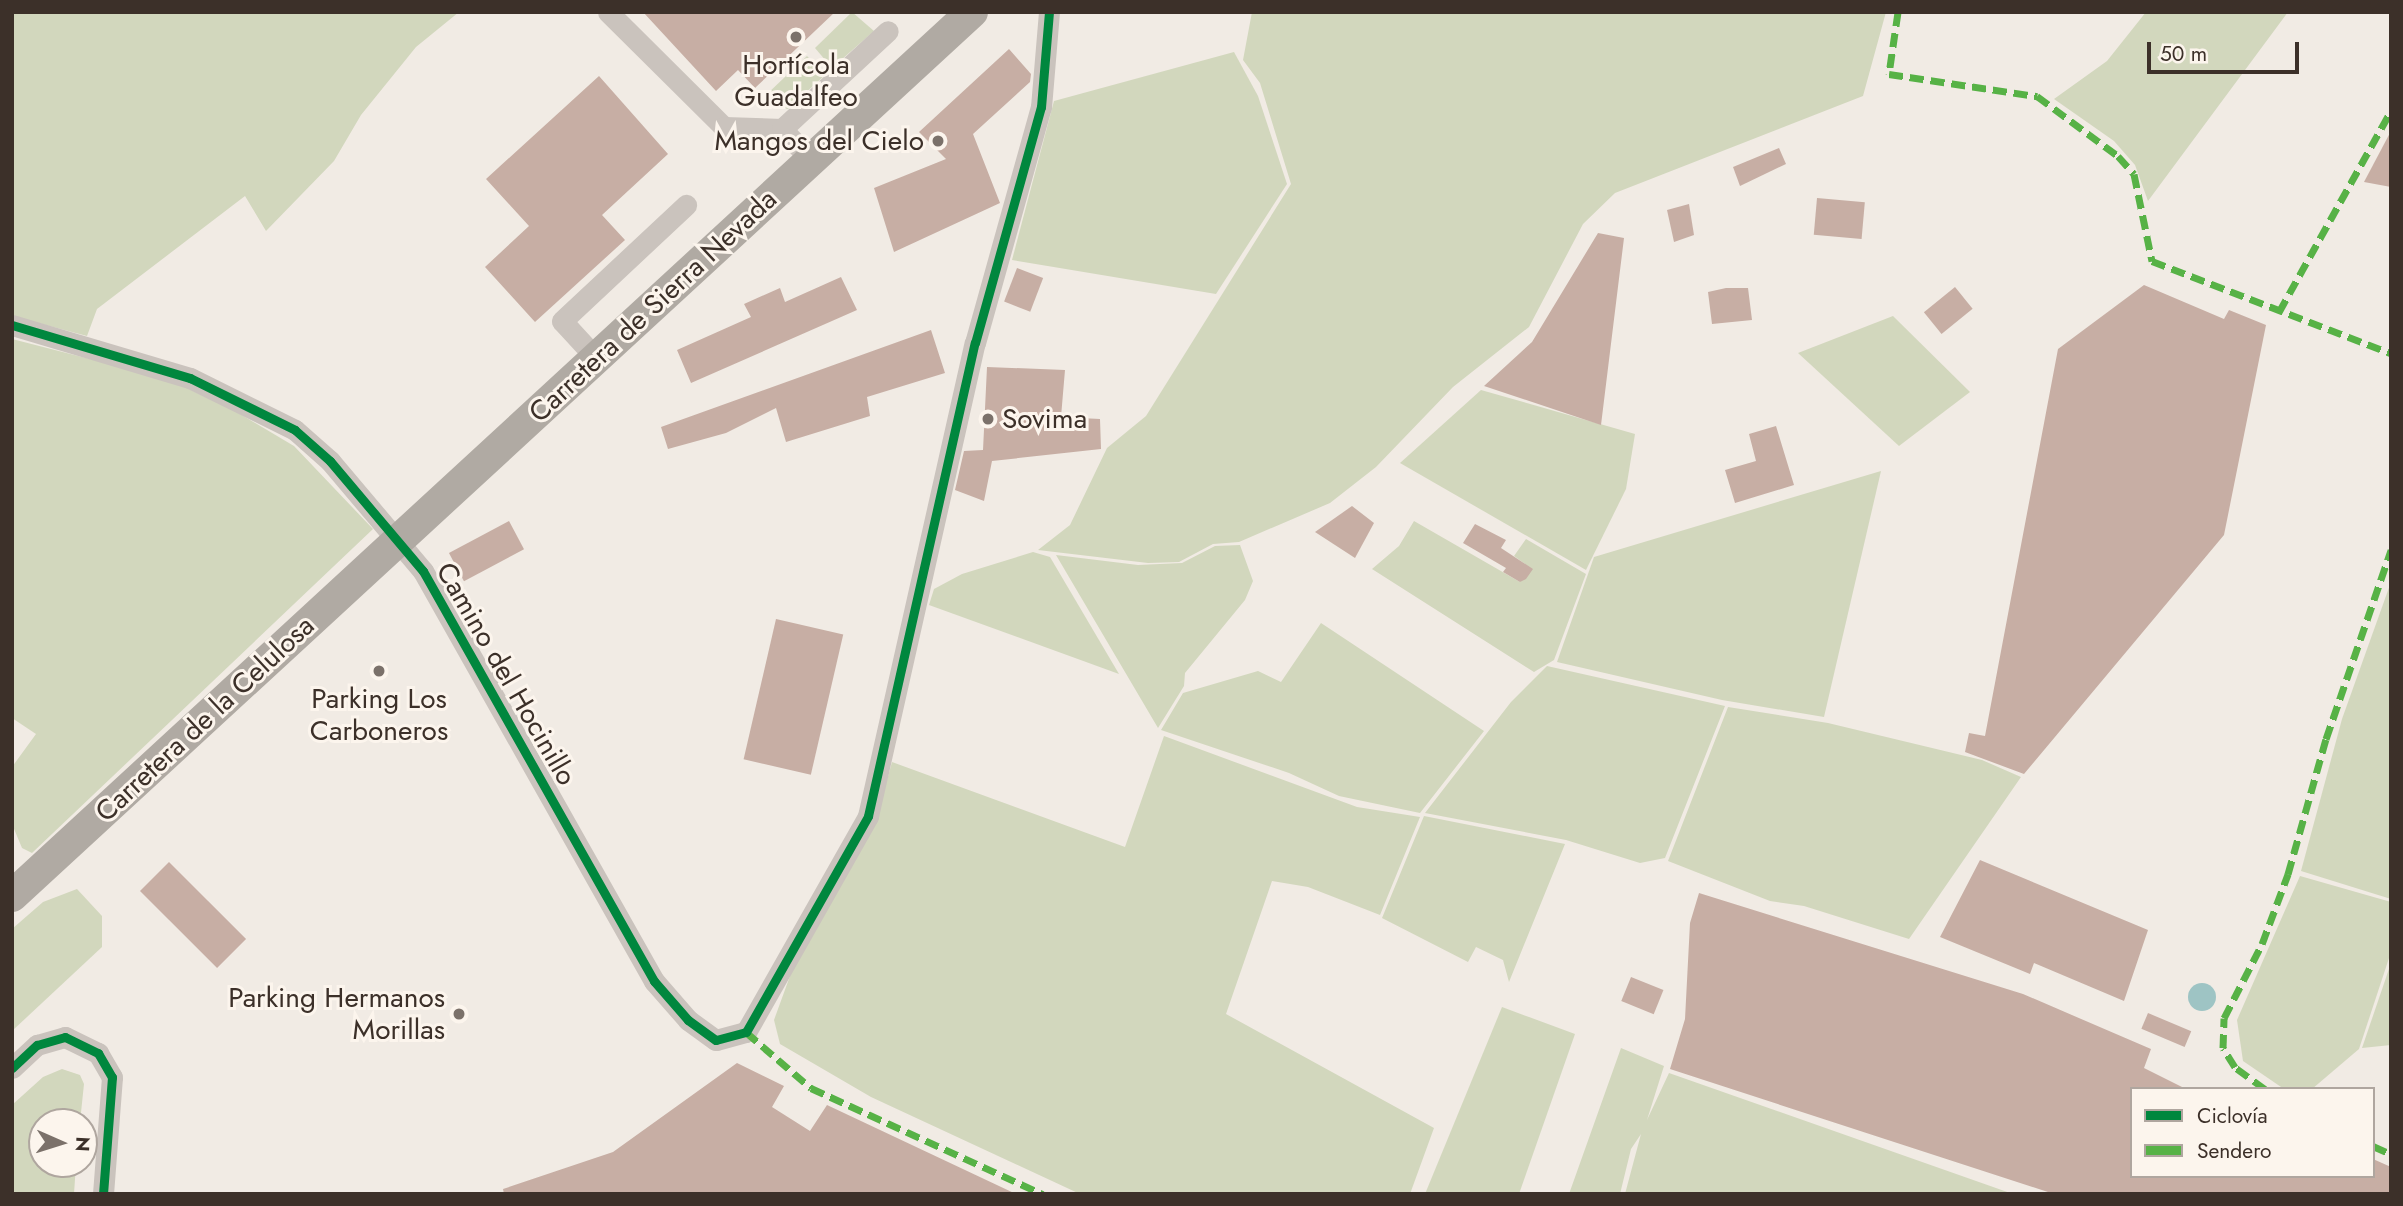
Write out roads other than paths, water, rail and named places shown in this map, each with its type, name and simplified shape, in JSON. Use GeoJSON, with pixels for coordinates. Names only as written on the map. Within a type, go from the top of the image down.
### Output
{"type":"FeatureCollection","features":[{"type":"Feature","properties":{"kind":"highway","name":"Carretera de Sierra Nevada"},"geometry":{"type":"LineString","coordinates":[[397,542],[972,12]]}},
{"type":"Feature","properties":{"kind":"highway","name":"Carretera de la Celulosa"},"geometry":{"type":"LineString","coordinates":[[12,897],[397,542]]}},
{"type":"Feature","properties":{"kind":"street"},"geometry":{"type":"LineString","coordinates":[[608,12],[724,127],[782,129],[888,31]]}},
{"type":"Feature","properties":{"kind":"street","name":"Camino del Hocinillo"},"geometry":{"type":"LineString","coordinates":[[12,325],[168,370],[295,430],[330,461],[423,572],[654,981],[688,1020],[716,1040],[746,1032],[868,816],[975,343],[1041,107],[1049,12]]}},
{"type":"Feature","properties":{"kind":"street"},"geometry":{"type":"LineString","coordinates":[[782,129],[811,160]]}},
{"type":"Feature","properties":{"kind":"street"},"geometry":{"type":"LineString","coordinates":[[596,358],[562,321],[686,205]]}},
{"type":"Feature","properties":{"kind":"street"},"geometry":{"type":"LineString","coordinates":[[12,1068],[37,1045],[65,1037],[85,1042],[98,1053],[112,1077],[103,1194]]}},
{"type":"Feature","properties":{"kind":"water"},"geometry":{"type":"Polygon","coordinates":[[[2202,983],[2212,987],[2216,997],[2212,1007],[2202,1011],[2192,1007],[2188,997],[2192,987],[2202,983]]]}},
{"type":"Feature","properties":{"kind":"place","name":"Hortícola Guadalfeo"},"geometry":{"type":"Point","coordinates":[796,37]}},
{"type":"Feature","properties":{"kind":"place","name":"Mangos del Cielo"},"geometry":{"type":"Point","coordinates":[938,141]}},
{"type":"Feature","properties":{"kind":"place","name":"Sovima"},"geometry":{"type":"Point","coordinates":[988,419]}},
{"type":"Feature","properties":{"kind":"place","name":"Parking Los Carboneros"},"geometry":{"type":"Point","coordinates":[379,671]}},
{"type":"Feature","properties":{"kind":"place","name":"Parking Hermanos Morillas"},"geometry":{"type":"Point","coordinates":[459,1014]}}]}
